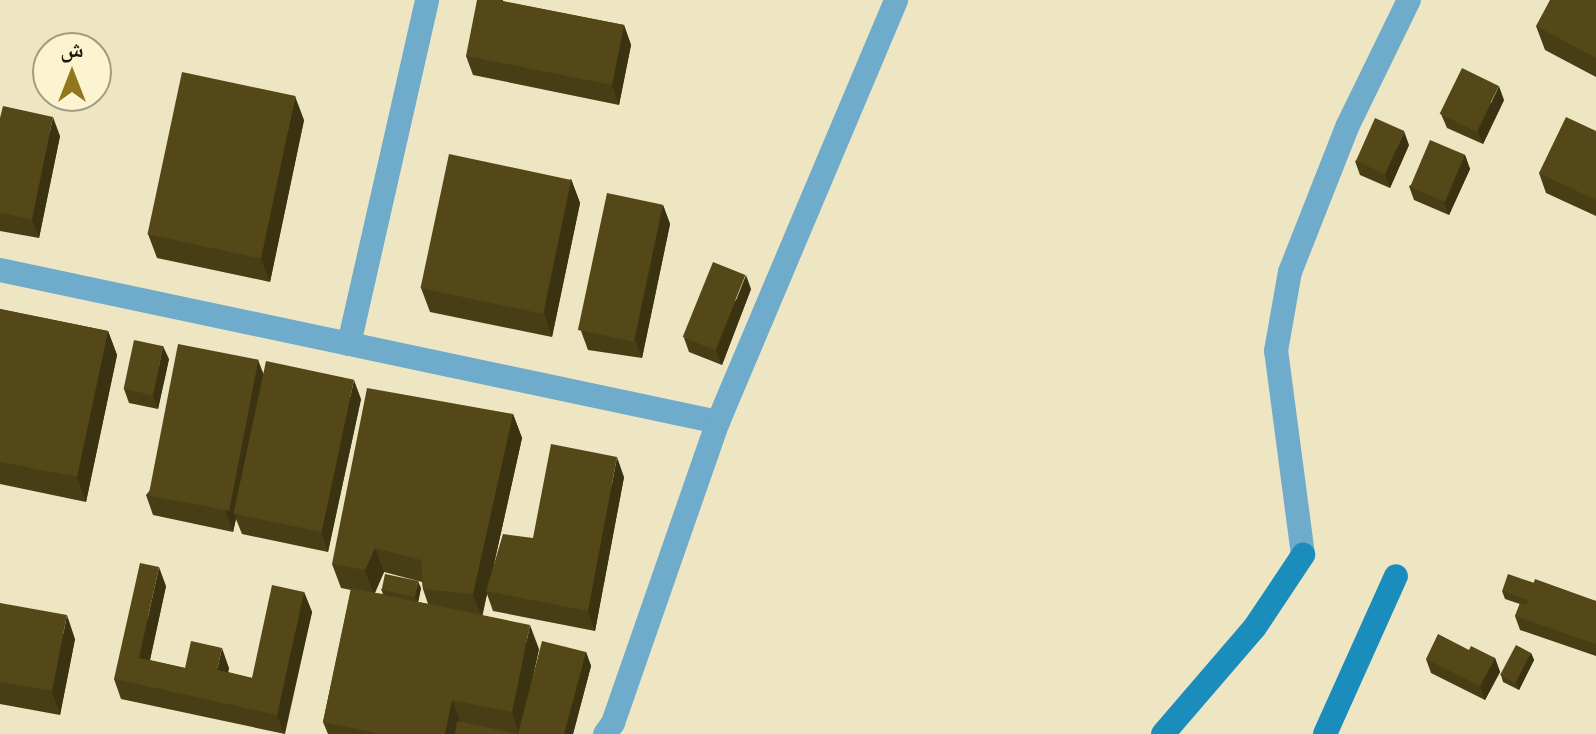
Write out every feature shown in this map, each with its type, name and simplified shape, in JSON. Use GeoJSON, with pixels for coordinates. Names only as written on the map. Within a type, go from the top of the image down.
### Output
{"type":"FeatureCollection","features":[{"type":"Feature","properties":{"kind":"main road"},"geometry":{"type":"LineString","coordinates":[[1163,734],[1255,627],[1303,555]]}},
{"type":"Feature","properties":{"kind":"main road"},"geometry":{"type":"LineString","coordinates":[[1325,734],[1396,576]]}},
{"type":"Feature","properties":{"kind":"street"},"geometry":{"type":"LineString","coordinates":[[349,344],[427,0]]}},
{"type":"Feature","properties":{"kind":"street"},"geometry":{"type":"LineString","coordinates":[[605,734],[613,723],[718,422],[896,0]]}},
{"type":"Feature","properties":{"kind":"street"},"geometry":{"type":"LineString","coordinates":[[1303,555],[1276,351],[1290,272],[1348,125],[1409,0]]}},
{"type":"Feature","properties":{"kind":"street"},"geometry":{"type":"LineString","coordinates":[[0,270],[718,422]]}},
{"type":"Feature","properties":{"kind":"building"},"geometry":{"type":"Polygon","coordinates":[[[477,0],[503,0],[624,25],[612,85],[466,56],[477,0]]]}},
{"type":"Feature","properties":{"kind":"building"},"geometry":{"type":"Polygon","coordinates":[[[1550,0],[1596,0],[1596,58],[1536,26],[1550,0]]]}},
{"type":"Feature","properties":{"kind":"building"},"geometry":{"type":"Polygon","coordinates":[[[1462,68],[1499,86],[1476,132],[1440,114],[1462,68]]]}},
{"type":"Feature","properties":{"kind":"building"},"geometry":{"type":"Polygon","coordinates":[[[182,72],[295,96],[261,258],[147,234],[182,72]]]}},
{"type":"Feature","properties":{"kind":"building"},"geometry":{"type":"Polygon","coordinates":[[[3,106],[53,117],[32,219],[0,213],[0,118],[3,106]]]}},
{"type":"Feature","properties":{"kind":"building"},"geometry":{"type":"Polygon","coordinates":[[[1566,117],[1596,131],[1596,200],[1539,173],[1566,117]]]}},
{"type":"Feature","properties":{"kind":"building"},"geometry":{"type":"Polygon","coordinates":[[[1375,118],[1404,131],[1385,174],[1356,161],[1375,118]]]}},
{"type":"Feature","properties":{"kind":"building"},"geometry":{"type":"Polygon","coordinates":[[[1430,140],[1465,155],[1445,202],[1410,187],[1430,140]]]}},
{"type":"Feature","properties":{"kind":"building"},"geometry":{"type":"Polygon","coordinates":[[[449,154],[571,180],[543,314],[421,288],[449,154]]]}},
{"type":"Feature","properties":{"kind":"building"},"geometry":{"type":"Polygon","coordinates":[[[607,193],[663,205],[634,342],[578,330],[607,193]]]}},
{"type":"Feature","properties":{"kind":"building"},"geometry":{"type":"Polygon","coordinates":[[[713,262],[745,275],[715,350],[683,337],[713,262]]]}},
{"type":"Feature","properties":{"kind":"building"},"geometry":{"type":"Polygon","coordinates":[[[0,309],[108,331],[77,477],[0,462],[0,309]]]}},
{"type":"Feature","properties":{"kind":"building"},"geometry":{"type":"Polygon","coordinates":[[[134,340],[163,346],[153,395],[124,389],[134,340]]]}},
{"type":"Feature","properties":{"kind":"building"},"geometry":{"type":"Polygon","coordinates":[[[178,344],[258,360],[229,511],[149,495],[178,344]]]}},
{"type":"Feature","properties":{"kind":"building"},"geometry":{"type":"Polygon","coordinates":[[[266,361],[354,380],[322,532],[234,514],[266,361]]]}},
{"type":"Feature","properties":{"kind":"building"},"geometry":{"type":"Polygon","coordinates":[[[367,388],[513,414],[473,594],[423,589],[421,560],[375,548],[365,570],[332,564],[367,388]]]}},
{"type":"Feature","properties":{"kind":"building"},"geometry":{"type":"Polygon","coordinates":[[[551,444],[617,457],[588,611],[486,591],[503,534],[533,538],[551,444]]]}},
{"type":"Feature","properties":{"kind":"building"},"geometry":{"type":"Polygon","coordinates":[[[140,563],[159,567],[139,658],[185,668],[191,641],[222,648],[217,670],[252,678],[272,585],[304,592],[277,715],[114,679],[140,563]]]}},
{"type":"Feature","properties":{"kind":"building"},"geometry":{"type":"Polygon","coordinates":[[[385,574],[418,581],[415,597],[382,590],[385,574]]]}},
{"type":"Feature","properties":{"kind":"building"},"geometry":{"type":"Polygon","coordinates":[[[1508,574],[1534,583],[1529,600],[1502,591],[1508,574]]]}},
{"type":"Feature","properties":{"kind":"building"},"geometry":{"type":"Polygon","coordinates":[[[1535,579],[1596,601],[1596,644],[1515,616],[1520,603],[1526,605],[1535,579]]]}},
{"type":"Feature","properties":{"kind":"building"},"geometry":{"type":"Polygon","coordinates":[[[351,588],[530,625],[512,712],[452,700],[445,734],[380,734],[323,722],[351,588]]]}},
{"type":"Feature","properties":{"kind":"building"},"geometry":{"type":"Polygon","coordinates":[[[0,603],[67,615],[52,691],[0,682],[0,603]]]}},
{"type":"Feature","properties":{"kind":"building"},"geometry":{"type":"Polygon","coordinates":[[[1438,634],[1469,650],[1471,646],[1495,658],[1480,686],[1426,659],[1438,634]]]}},
{"type":"Feature","properties":{"kind":"building"},"geometry":{"type":"Polygon","coordinates":[[[542,641],[586,652],[564,734],[518,734],[542,641]]]}},
{"type":"Feature","properties":{"kind":"building"},"geometry":{"type":"Polygon","coordinates":[[[1516,645],[1531,653],[1515,683],[1500,675],[1516,645]]]}},
{"type":"Feature","properties":{"kind":"building"},"geometry":{"type":"Polygon","coordinates":[[[457,721],[514,733],[514,734],[455,734],[457,721]]]}}]}
